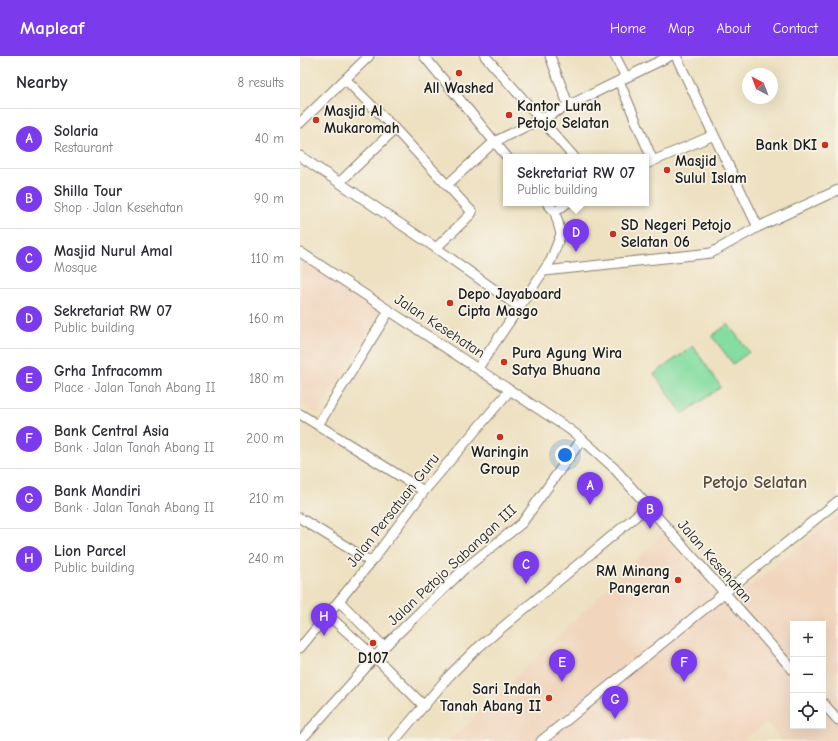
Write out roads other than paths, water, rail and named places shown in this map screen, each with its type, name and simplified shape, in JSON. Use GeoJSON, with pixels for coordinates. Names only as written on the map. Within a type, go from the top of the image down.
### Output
{"type":"FeatureCollection","features":[{"type":"Feature","properties":{"kind":"street"},"geometry":{"type":"LineString","coordinates":[[300,123],[369,56]]}},
{"type":"Feature","properties":{"kind":"street"},"geometry":{"type":"LineString","coordinates":[[424,56],[504,154]]}},
{"type":"Feature","properties":{"kind":"street"},"geometry":{"type":"LineString","coordinates":[[486,56],[571,154]]}},
{"type":"Feature","properties":{"kind":"street"},"geometry":{"type":"LineString","coordinates":[[550,56],[569,107]]}},
{"type":"Feature","properties":{"kind":"street"},"geometry":{"type":"LineString","coordinates":[[615,56],[646,154]]}},
{"type":"Feature","properties":{"kind":"street"},"geometry":{"type":"LineString","coordinates":[[447,184],[494,142],[569,107],[670,56]]}},
{"type":"Feature","properties":{"kind":"street"},"geometry":{"type":"LineString","coordinates":[[676,56],[758,228]]}},
{"type":"Feature","properties":{"kind":"street"},"geometry":{"type":"LineString","coordinates":[[346,80],[447,184],[472,214],[436,248]]}},
{"type":"Feature","properties":{"kind":"street"},"geometry":{"type":"LineString","coordinates":[[340,182],[395,129]]}},
{"type":"Feature","properties":{"kind":"street"},"geometry":{"type":"LineString","coordinates":[[649,163],[714,135]]}},
{"type":"Feature","properties":{"kind":"street"},"geometry":{"type":"LineString","coordinates":[[300,156],[436,248],[519,307]]}},
{"type":"Feature","properties":{"kind":"street"},"geometry":{"type":"LineString","coordinates":[[545,271],[711,253],[758,228],[838,190]]}},
{"type":"Feature","properties":{"kind":"street"},"geometry":{"type":"LineString","coordinates":[[478,368],[552,260],[561,234],[555,212],[550,206]]}},
{"type":"Feature","properties":{"kind":"street"},"geometry":{"type":"LineString","coordinates":[[555,212],[563,206]]}},
{"type":"Feature","properties":{"kind":"street","name":"Jalan Kesehatan"},"geometry":{"type":"LineString","coordinates":[[300,252],[478,368],[582,439],[614,468],[790,667]]}},
{"type":"Feature","properties":{"kind":"street"},"geometry":{"type":"LineString","coordinates":[[318,425],[389,311]]}},
{"type":"Feature","properties":{"kind":"street","name":"Jalan Persatuan Guru"},"geometry":{"type":"LineString","coordinates":[[300,648],[371,562],[424,491],[510,390]]}},
{"type":"Feature","properties":{"kind":"street"},"geometry":{"type":"LineString","coordinates":[[300,414],[424,491]]}},
{"type":"Feature","properties":{"kind":"street","name":"Jalan Petojo Sabangan III"},"geometry":{"type":"LineString","coordinates":[[300,741],[384,647],[463,570],[522,523],[582,439]]}},
{"type":"Feature","properties":{"kind":"street"},"geometry":{"type":"LineString","coordinates":[[541,741],[725,594],[838,501]]}},
{"type":"Feature","properties":{"kind":"street"},"geometry":{"type":"LineString","coordinates":[[394,741],[449,676],[474,651],[648,506]]}},
{"type":"Feature","properties":{"kind":"street"},"geometry":{"type":"LineString","coordinates":[[301,522],[371,562]]}},
{"type":"Feature","properties":{"kind":"street"},"geometry":{"type":"LineString","coordinates":[[340,601],[384,647]]}},
{"type":"Feature","properties":{"kind":"street"},"geometry":{"type":"LineString","coordinates":[[328,615],[375,657],[424,706]]}},
{"type":"Feature","properties":{"kind":"street"},"geometry":{"type":"LineString","coordinates":[[826,706],[838,720]]}},
{"type":"Feature","properties":{"kind":"place","name":"All Washed"},"geometry":{"type":"Point","coordinates":[459,73]}},
{"type":"Feature","properties":{"kind":"place","name":"Kantor Lurah Petojo Selatan"},"geometry":{"type":"Point","coordinates":[509,115]}},
{"type":"Feature","properties":{"kind":"place","name":"Masjid Al Mukaromah"},"geometry":{"type":"Point","coordinates":[316,120]}},
{"type":"Feature","properties":{"kind":"place","name":"Bank DKI"},"geometry":{"type":"Point","coordinates":[825,145]}},
{"type":"Feature","properties":{"kind":"place","name":"Masjid Sulul Islam"},"geometry":{"type":"Point","coordinates":[667,170]}},
{"type":"Feature","properties":{"kind":"place","name":"SD Negeri Petojo Selatan 06"},"geometry":{"type":"Point","coordinates":[613,234]}},
{"type":"Feature","properties":{"kind":"place","name":"Sekretariat RW 07"},"geometry":{"type":"Point","coordinates":[576,252]}},
{"type":"Feature","properties":{"kind":"place","name":"Depo Jayaboard Cipta Masgo"},"geometry":{"type":"Point","coordinates":[450,303]}},
{"type":"Feature","properties":{"kind":"place","name":"Pura Agung Wira Satya Bhuana"},"geometry":{"type":"Point","coordinates":[504,362]}},
{"type":"Feature","properties":{"kind":"place","name":"Waringin Group"},"geometry":{"type":"Point","coordinates":[500,437]}},
{"type":"Feature","properties":{"kind":"place","name":"Solaria"},"geometry":{"type":"Point","coordinates":[590,505]}},
{"type":"Feature","properties":{"kind":"place","name":"Shilla Tour"},"geometry":{"type":"Point","coordinates":[650,529]}},
{"type":"Feature","properties":{"kind":"place","name":"RM Minang Pangeran"},"geometry":{"type":"Point","coordinates":[678,580]}},
{"type":"Feature","properties":{"kind":"place","name":"Masjid Nurul Amal"},"geometry":{"type":"Point","coordinates":[526,584]}},
{"type":"Feature","properties":{"kind":"place","name":"Lion Parcel"},"geometry":{"type":"Point","coordinates":[324,636]}},
{"type":"Feature","properties":{"kind":"place","name":"D107"},"geometry":{"type":"Point","coordinates":[373,643]}},
{"type":"Feature","properties":{"kind":"place","name":"Grha Infracomm"},"geometry":{"type":"Point","coordinates":[562,682]}},
{"type":"Feature","properties":{"kind":"place","name":"Bank Central Asia"},"geometry":{"type":"Point","coordinates":[684,682]}},
{"type":"Feature","properties":{"kind":"place","name":"Sari Indah Tanah Abang II"},"geometry":{"type":"Point","coordinates":[549,698]}},
{"type":"Feature","properties":{"kind":"place","name":"Bank Mandiri"},"geometry":{"type":"Point","coordinates":[615,719]}},
{"type":"Feature","properties":{"kind":"district","name":"Petojo Selatan"},"geometry":{"type":"Point","coordinates":[755,482]}}]}
